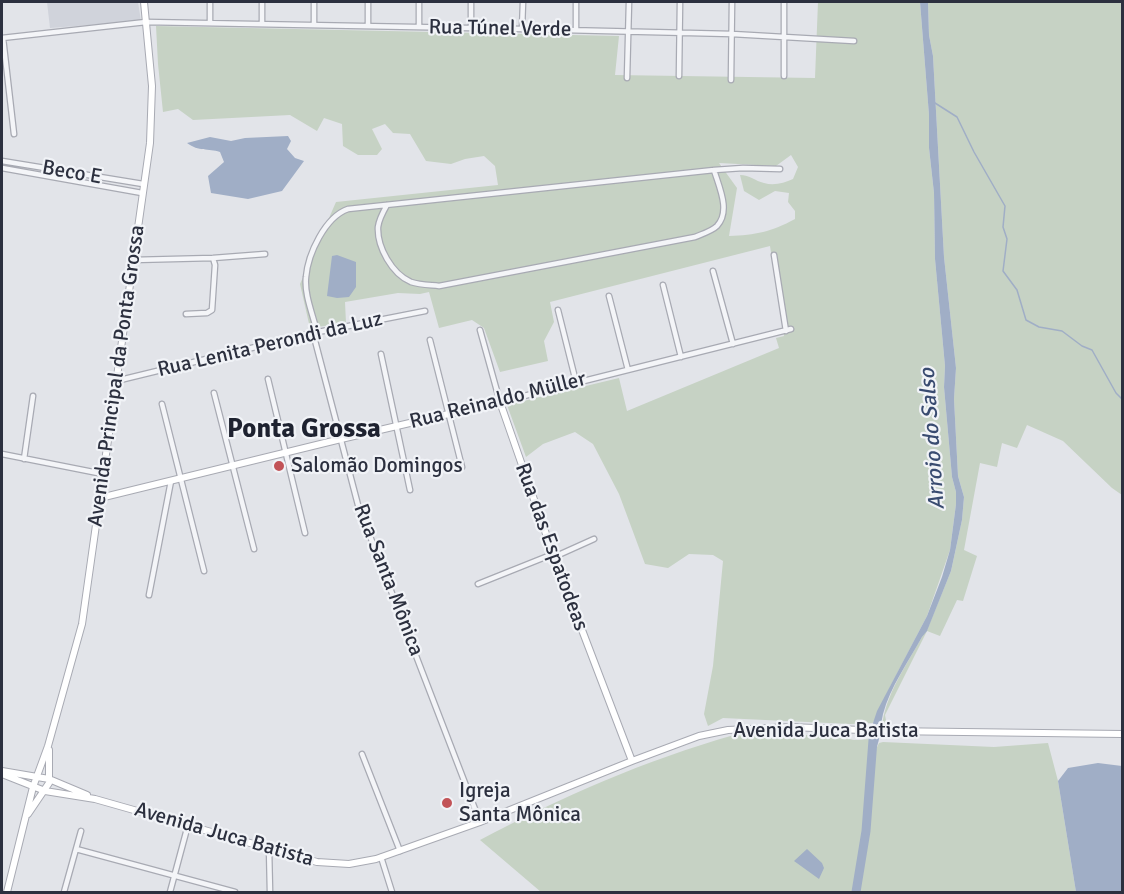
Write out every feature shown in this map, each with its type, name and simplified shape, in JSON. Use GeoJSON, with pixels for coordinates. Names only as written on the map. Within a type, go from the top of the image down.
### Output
{"type":"FeatureCollection","features":[{"type":"Feature","properties":{"kind":"main road","name":"Avenida Principal da Ponta Grossa"},"geometry":{"type":"LineString","coordinates":[[7,892],[36,775],[48,746],[82,624],[150,143],[152,86],[144,2]]}},
{"type":"Feature","properties":{"kind":"main road","name":"Rua Reinaldo Müller"},"geometry":{"type":"LineString","coordinates":[[100,498],[500,402]]}},
{"type":"Feature","properties":{"kind":"main road","name":"Rua das Espatodeas"},"geometry":{"type":"LineString","coordinates":[[500,402],[554,555],[632,761]]}},
{"type":"Feature","properties":{"kind":"main road","name":"Avenida Juca Batista"},"geometry":{"type":"LineString","coordinates":[[2,773],[45,791],[95,799],[317,862],[349,864],[381,857],[480,822],[699,736],[728,730],[791,727],[867,731],[1122,734]]}},
{"type":"Feature","properties":{"kind":"main road","name":"Avenida Principal da Ponta Grossa"},"geometry":{"type":"LineString","coordinates":[[27,815],[45,791],[49,779],[48,746]]}},
{"type":"Feature","properties":{"kind":"main road","name":"Avenida Juca Batista"},"geometry":{"type":"LineString","coordinates":[[2,773],[36,775],[95,799]]}},
{"type":"Feature","properties":{"kind":"street"},"geometry":{"type":"LineString","coordinates":[[210,2],[210,23]]}},
{"type":"Feature","properties":{"kind":"street"},"geometry":{"type":"LineString","coordinates":[[262,2],[262,24]]}},
{"type":"Feature","properties":{"kind":"street"},"geometry":{"type":"LineString","coordinates":[[314,2],[314,25]]}},
{"type":"Feature","properties":{"kind":"street"},"geometry":{"type":"LineString","coordinates":[[368,2],[368,26]]}},
{"type":"Feature","properties":{"kind":"street"},"geometry":{"type":"LineString","coordinates":[[419,2],[419,27]]}},
{"type":"Feature","properties":{"kind":"street"},"geometry":{"type":"LineString","coordinates":[[471,2],[471,28]]}},
{"type":"Feature","properties":{"kind":"street"},"geometry":{"type":"LineString","coordinates":[[522,29],[524,2]]}},
{"type":"Feature","properties":{"kind":"street"},"geometry":{"type":"LineString","coordinates":[[576,2],[576,30]]}},
{"type":"Feature","properties":{"kind":"street"},"geometry":{"type":"LineString","coordinates":[[627,78],[629,2]]}},
{"type":"Feature","properties":{"kind":"street"},"geometry":{"type":"LineString","coordinates":[[679,76],[680,2]]}},
{"type":"Feature","properties":{"kind":"street"},"geometry":{"type":"LineString","coordinates":[[731,77],[732,2]]}},
{"type":"Feature","properties":{"kind":"street"},"geometry":{"type":"LineString","coordinates":[[784,2],[784,76]]}},
{"type":"Feature","properties":{"kind":"street","name":"Rua Túnel Verde"},"geometry":{"type":"LineString","coordinates":[[2,38],[146,22],[732,34],[854,41]]}},
{"type":"Feature","properties":{"kind":"street"},"geometry":{"type":"LineString","coordinates":[[2,38],[14,134]]}},
{"type":"Feature","properties":{"kind":"street","name":"Beco E"},"geometry":{"type":"LineString","coordinates":[[2,161],[143,184]]}},
{"type":"Feature","properties":{"kind":"street"},"geometry":{"type":"LineString","coordinates":[[2,168],[142,193]]}},
{"type":"Feature","properties":{"kind":"street","name":"Rua Santa Mônica"},"geometry":{"type":"LineString","coordinates":[[480,822],[358,505],[306,287],[306,277],[321,234],[328,221],[339,212],[348,209],[714,170],[780,169]]}},
{"type":"Feature","properties":{"kind":"street"},"geometry":{"type":"LineString","coordinates":[[387,205],[379,220],[378,230],[384,252],[395,270],[413,282],[439,286],[695,237],[717,226],[723,214],[723,204],[714,170]]}},
{"type":"Feature","properties":{"kind":"street"},"geometry":{"type":"LineString","coordinates":[[133,260],[265,254]]}},
{"type":"Feature","properties":{"kind":"street","name":"Rua Reinaldo Müller"},"geometry":{"type":"LineString","coordinates":[[500,402],[788,330],[774,255]]}},
{"type":"Feature","properties":{"kind":"street"},"geometry":{"type":"LineString","coordinates":[[186,314],[207,313],[212,310],[215,265],[213,258]]}},
{"type":"Feature","properties":{"kind":"street"},"geometry":{"type":"LineString","coordinates":[[713,271],[733,344]]}},
{"type":"Feature","properties":{"kind":"street"},"geometry":{"type":"LineString","coordinates":[[663,285],[681,357]]}},
{"type":"Feature","properties":{"kind":"street"},"geometry":{"type":"LineString","coordinates":[[609,296],[628,370]]}},
{"type":"Feature","properties":{"kind":"street","name":"Rua Lenita Perondi da Luz"},"geometry":{"type":"LineString","coordinates":[[116,381],[315,332],[425,310]]}},
{"type":"Feature","properties":{"kind":"street"},"geometry":{"type":"LineString","coordinates":[[558,310],[576,382]]}},
{"type":"Feature","properties":{"kind":"street","name":"Rua das Espatodeas"},"geometry":{"type":"LineString","coordinates":[[480,330],[500,402]]}},
{"type":"Feature","properties":{"kind":"street"},"geometry":{"type":"LineString","coordinates":[[430,340],[462,467]]}},
{"type":"Feature","properties":{"kind":"street"},"geometry":{"type":"LineString","coordinates":[[381,354],[410,490]]}},
{"type":"Feature","properties":{"kind":"street"},"geometry":{"type":"LineString","coordinates":[[268,379],[305,533]]}},
{"type":"Feature","properties":{"kind":"street"},"geometry":{"type":"LineString","coordinates":[[214,393],[254,549]]}},
{"type":"Feature","properties":{"kind":"street"},"geometry":{"type":"LineString","coordinates":[[24,459],[33,396]]}},
{"type":"Feature","properties":{"kind":"street"},"geometry":{"type":"LineString","coordinates":[[162,404],[204,571]]}},
{"type":"Feature","properties":{"kind":"street"},"geometry":{"type":"LineString","coordinates":[[2,454],[103,474]]}},
{"type":"Feature","properties":{"kind":"street"},"geometry":{"type":"LineString","coordinates":[[149,595],[171,481]]}},
{"type":"Feature","properties":{"kind":"street"},"geometry":{"type":"LineString","coordinates":[[478,584],[594,539]]}},
{"type":"Feature","properties":{"kind":"street"},"geometry":{"type":"LineString","coordinates":[[362,754],[400,850]]}},
{"type":"Feature","properties":{"kind":"street"},"geometry":{"type":"LineString","coordinates":[[170,892],[188,825]]}},
{"type":"Feature","properties":{"kind":"street"},"geometry":{"type":"LineString","coordinates":[[64,892],[81,831]]}},
{"type":"Feature","properties":{"kind":"street"},"geometry":{"type":"LineString","coordinates":[[269,848],[270,892]]}},
{"type":"Feature","properties":{"kind":"street"},"geometry":{"type":"LineString","coordinates":[[76,849],[235,892]]}},
{"type":"Feature","properties":{"kind":"street"},"geometry":{"type":"LineString","coordinates":[[381,857],[392,892]]}},
{"type":"Feature","properties":{"kind":"shaded area"},"geometry":{"type":"Polygon","coordinates":[[[47,2],[138,2],[141,21],[50,28],[47,2]]]}},
{"type":"Feature","properties":{"kind":"green space"},"geometry":{"type":"Polygon","coordinates":[[[818,2],[920,2],[934,193],[935,259],[945,366],[944,387],[952,477],[956,492],[950,550],[927,616],[873,723],[723,718],[708,726],[704,714],[713,666],[723,561],[713,555],[689,554],[668,568],[645,564],[619,494],[593,444],[575,432],[543,444],[526,457],[507,405],[619,378],[627,411],[779,348],[776,338],[784,336],[770,246],[550,302],[554,322],[544,341],[548,361],[500,372],[484,328],[472,320],[439,328],[429,292],[398,293],[345,302],[346,323],[310,328],[300,284],[336,202],[498,185],[495,166],[484,156],[451,164],[426,161],[410,134],[393,133],[385,124],[372,129],[382,149],[377,155],[358,155],[343,146],[342,124],[324,118],[317,131],[290,115],[193,120],[178,109],[163,112],[156,26],[619,36],[615,75],[815,78],[818,2]],[[791,155],[776,166],[719,163],[737,188],[729,236],[763,232],[795,219],[795,211],[788,202],[789,193],[775,191],[759,200],[744,191],[740,175],[768,184],[779,184],[793,179],[798,167],[791,155]]]}},
{"type":"Feature","properties":{"kind":"green space"},"geometry":{"type":"Polygon","coordinates":[[[928,2],[1122,2],[1122,495],[1063,441],[1027,425],[1017,448],[1002,443],[997,467],[980,463],[964,550],[977,556],[963,601],[957,600],[940,636],[927,631],[885,715],[887,726],[882,727],[887,703],[927,630],[951,571],[962,520],[964,497],[958,476],[954,399],[956,368],[944,257],[928,2]]]}},
{"type":"Feature","properties":{"kind":"green space"},"geometry":{"type":"Polygon","coordinates":[[[734,735],[830,735],[854,740],[871,739],[870,747],[875,751],[879,743],[883,742],[994,747],[1048,743],[1058,781],[1076,892],[541,892],[480,840],[604,781],[669,756],[734,735]]]}},
{"type":"Feature","properties":{"kind":"water"},"geometry":{"type":"Polygon","coordinates":[[[920,2],[928,2],[929,35],[933,56],[944,257],[956,368],[954,399],[958,476],[964,497],[962,520],[951,571],[927,631],[890,694],[875,751],[870,747],[873,723],[877,711],[927,616],[942,577],[950,550],[956,504],[944,387],[945,366],[935,259],[934,193],[920,2]]]}},
{"type":"Feature","properties":{"kind":"water"},"geometry":{"type":"Polygon","coordinates":[[[288,136],[291,141],[287,149],[295,158],[304,161],[282,191],[248,199],[211,193],[208,176],[224,162],[220,152],[200,149],[187,143],[210,137],[231,141],[288,136]]]}},
{"type":"Feature","properties":{"kind":"water"},"geometry":{"type":"Polygon","coordinates":[[[337,255],[356,262],[356,287],[349,297],[327,296],[332,256],[337,255]]]}},
{"type":"Feature","properties":{"kind":"water"},"geometry":{"type":"Polygon","coordinates":[[[1098,763],[1122,766],[1122,892],[1076,892],[1058,781],[1068,768],[1098,763]]]}},
{"type":"Feature","properties":{"kind":"water"},"geometry":{"type":"Polygon","coordinates":[[[807,849],[822,863],[824,868],[819,879],[794,861],[807,849]]]}},
{"type":"Feature","properties":{"kind":"waterway"},"geometry":{"type":"LineString","coordinates":[[935,103],[957,117],[1005,206],[1003,227],[1007,239],[1003,271],[1017,290],[1026,320],[1039,327],[1062,331],[1082,346],[1092,350],[1116,393],[1122,399]]}},
{"type":"Feature","properties":{"kind":"waterway","name":"Arroio do Salso"},"geometry":{"type":"LineString","coordinates":[[856,892],[866,831],[873,740]]}},
{"type":"Feature","properties":{"kind":"place","name":"Salomão Domingos"},"geometry":{"type":"Point","coordinates":[279,466]}},
{"type":"Feature","properties":{"kind":"place","name":"Igreja Santa Mônica"},"geometry":{"type":"Point","coordinates":[447,803]}},
{"type":"Feature","properties":{"kind":"district","name":"Ponta Grossa"},"geometry":{"type":"Point","coordinates":[304,430]}}]}
